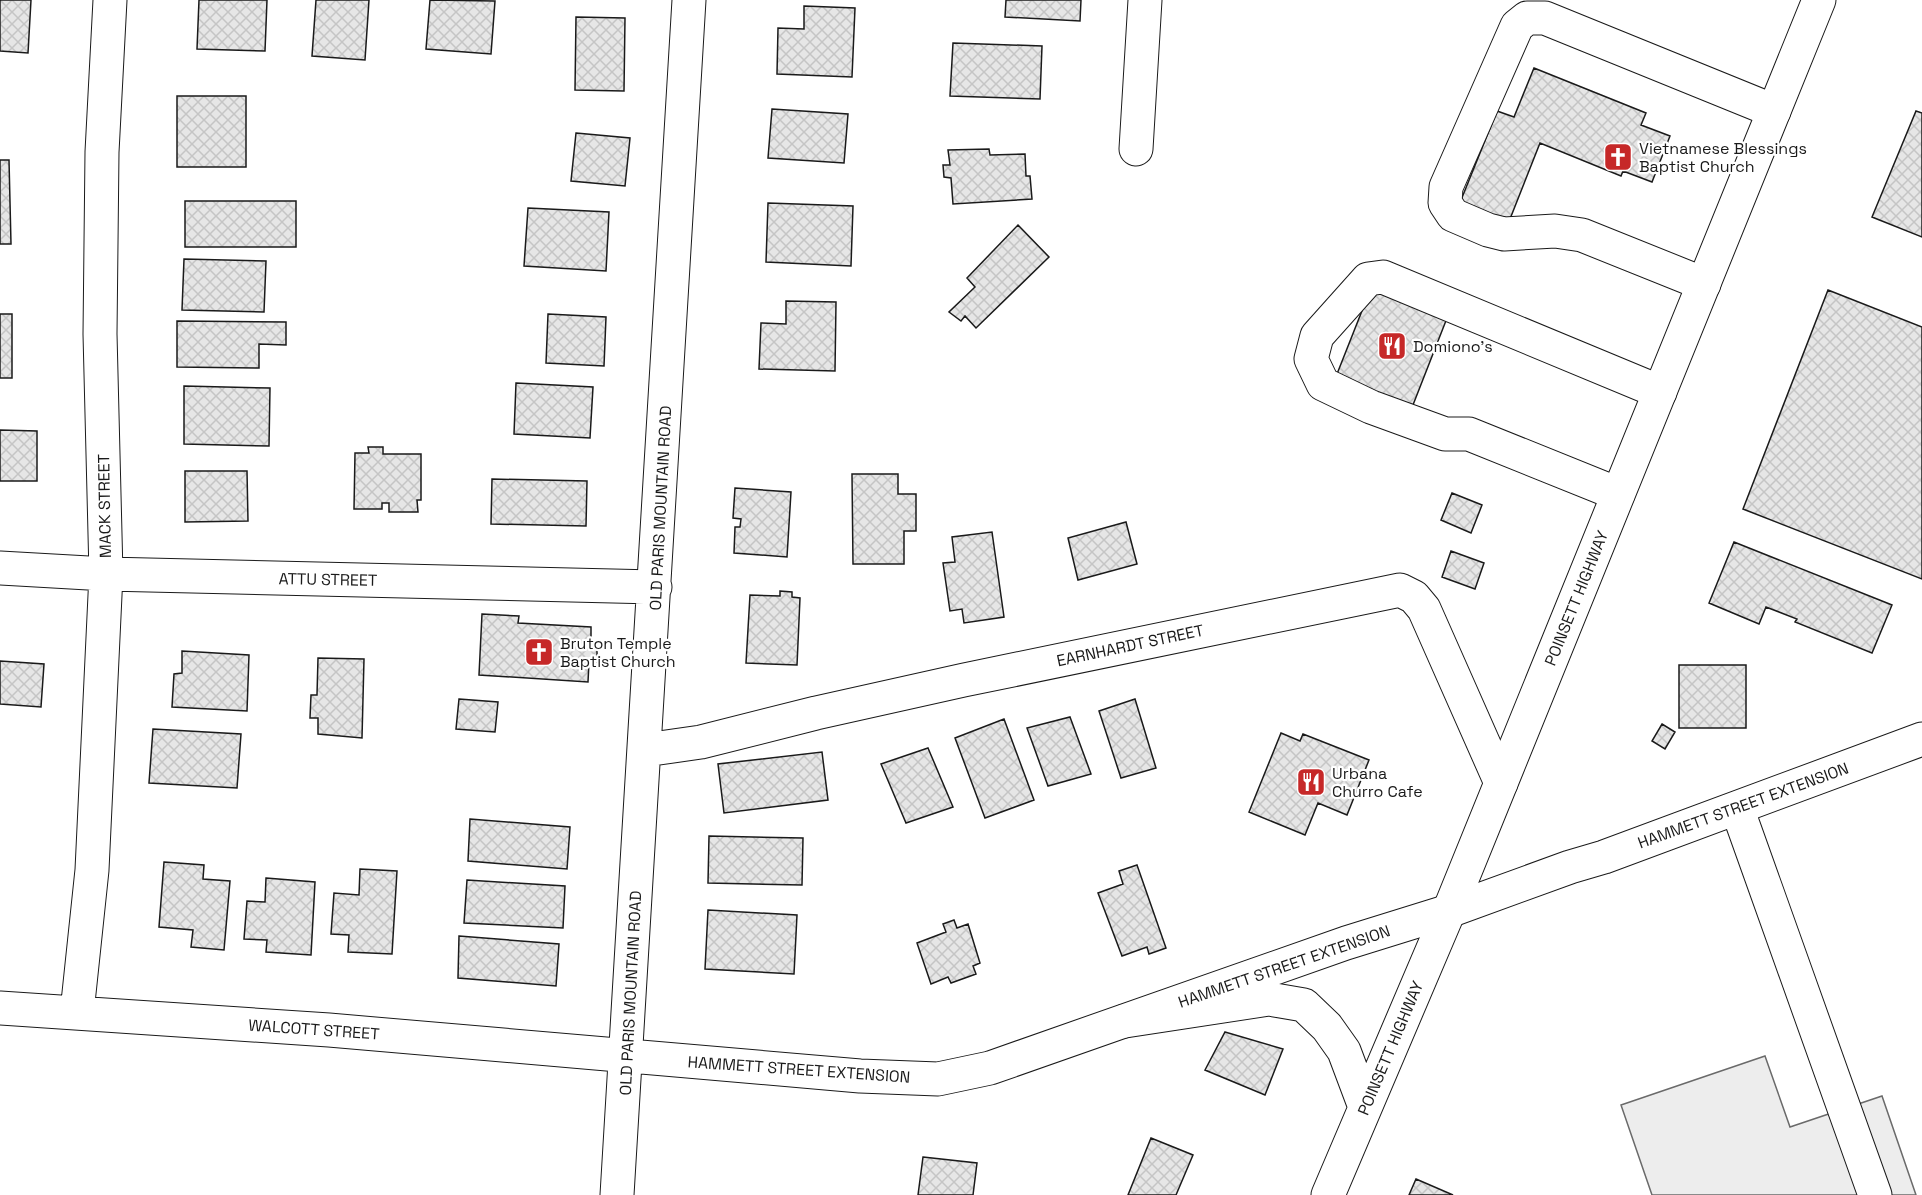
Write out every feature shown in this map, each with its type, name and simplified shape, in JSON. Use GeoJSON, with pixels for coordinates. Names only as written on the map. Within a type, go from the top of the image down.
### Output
{"type":"FeatureCollection","features":[{"type":"Feature","properties":{"kind":"main road","name":"MACK STREET"},"geometry":{"type":"LineString","coordinates":[[77,1012],[92,870],[106,574],[100,334],[102,152],[110,0]]}},
{"type":"Feature","properties":{"kind":"main road","name":"OLD PARIS MOUNTAIN ROAD"},"geometry":{"type":"LineString","coordinates":[[617,1195],[689,0]]}},
{"type":"Feature","properties":{"kind":"main road"},"geometry":{"type":"LineString","coordinates":[[1136,149],[1145,0]]}},
{"type":"Feature","properties":{"kind":"main road","name":"POINSETT HIGHWAY"},"geometry":{"type":"LineString","coordinates":[[1328,1195],[1449,911],[1819,0]]}},
{"type":"Feature","properties":{"kind":"main road"},"geometry":{"type":"LineString","coordinates":[[1704,284],[1582,235],[1555,231],[1504,234],[1488,230],[1453,215],[1445,203],[1446,187],[1517,26],[1527,18],[1545,18],[1774,111]]}},
{"type":"Feature","properties":{"kind":"main road"},"geometry":{"type":"LineString","coordinates":[[1618,494],[1469,434],[1445,434],[1436,431],[1371,406],[1323,384],[1311,359],[1317,336],[1368,279],[1383,276],[1660,392]]}},
{"type":"Feature","properties":{"kind":"main road","name":"ATTU STREET"},"geometry":{"type":"LineString","coordinates":[[0,568],[106,574],[655,586]]}},
{"type":"Feature","properties":{"kind":"main road","name":"EARNHARDT STREET"},"geometry":{"type":"LineString","coordinates":[[645,750],[701,741],[964,680],[1400,590],[1414,597],[1424,609],[1501,783]]}},
{"type":"Feature","properties":{"kind":"main road","name":"HAMMETT STREET EXTENSION"},"geometry":{"type":"LineString","coordinates":[[627,1056],[860,1076],[938,1079],[990,1068],[1346,943],[1449,911],[1604,857],[1922,739]]}},
{"type":"Feature","properties":{"kind":"main road"},"geometry":{"type":"LineString","coordinates":[[1737,808],[1875,1195]]}},
{"type":"Feature","properties":{"kind":"main road"},"geometry":{"type":"LineString","coordinates":[[1125,1021],[1269,999],[1304,1005],[1327,1026],[1344,1051],[1365,1107]]}},
{"type":"Feature","properties":{"kind":"main road","name":"WALCOTT STREET"},"geometry":{"type":"LineString","coordinates":[[0,1008],[329,1030],[627,1056]]}},
{"type":"Feature","properties":{"kind":"shaded area"},"geometry":{"type":"Polygon","coordinates":[[[1765,1056],[1790,1127],[1882,1096],[1916,1195],[1652,1195],[1621,1105],[1765,1056]]]}},
{"type":"Feature","properties":{"kind":"building"},"geometry":{"type":"Polygon","coordinates":[[[0,0],[31,0],[28,53],[0,51],[0,0]]]}},
{"type":"Feature","properties":{"kind":"building"},"geometry":{"type":"Polygon","coordinates":[[[199,0],[267,0],[265,51],[197,49],[199,0]]]}},
{"type":"Feature","properties":{"kind":"building"},"geometry":{"type":"Polygon","coordinates":[[[316,0],[369,0],[365,60],[312,56],[316,0]]]}},
{"type":"Feature","properties":{"kind":"building"},"geometry":{"type":"Polygon","coordinates":[[[430,0],[495,1],[491,54],[426,49],[430,0]]]}},
{"type":"Feature","properties":{"kind":"building"},"geometry":{"type":"Polygon","coordinates":[[[1006,0],[1081,0],[1080,21],[1005,17],[1006,0]]]}},
{"type":"Feature","properties":{"kind":"building"},"geometry":{"type":"Polygon","coordinates":[[[804,6],[855,8],[852,77],[777,74],[778,28],[804,29],[804,6]]]}},
{"type":"Feature","properties":{"kind":"building"},"geometry":{"type":"Polygon","coordinates":[[[576,17],[625,18],[624,91],[575,90],[576,17]]]}},
{"type":"Feature","properties":{"kind":"building"},"geometry":{"type":"Polygon","coordinates":[[[953,43],[1042,46],[1040,99],[950,96],[953,43]]]}},
{"type":"Feature","properties":{"kind":"building","name":"Vietnamese Blessings Baptist Church"},"geometry":{"type":"Polygon","coordinates":[[[1534,68],[1646,113],[1641,125],[1670,136],[1652,182],[1623,171],[1621,176],[1540,143],[1508,224],[1459,205],[1497,111],[1514,117],[1534,68]]]}},
{"type":"Feature","properties":{"kind":"building"},"geometry":{"type":"Polygon","coordinates":[[[177,96],[246,96],[246,167],[177,167],[177,96]]]}},
{"type":"Feature","properties":{"kind":"building"},"geometry":{"type":"Polygon","coordinates":[[[772,109],[848,114],[844,163],[768,158],[772,109]]]}},
{"type":"Feature","properties":{"kind":"building"},"geometry":{"type":"Polygon","coordinates":[[[1916,111],[1922,113],[1922,237],[1872,217],[1916,111]]]}},
{"type":"Feature","properties":{"kind":"building"},"geometry":{"type":"Polygon","coordinates":[[[576,133],[630,138],[625,186],[571,181],[576,133]]]}},
{"type":"Feature","properties":{"kind":"building"},"geometry":{"type":"Polygon","coordinates":[[[989,149],[990,155],[1025,154],[1026,176],[1030,176],[1032,199],[953,204],[951,178],[944,177],[943,165],[950,165],[948,150],[989,149]]]}},
{"type":"Feature","properties":{"kind":"building"},"geometry":{"type":"Polygon","coordinates":[[[0,160],[9,160],[11,244],[0,244],[0,160]]]}},
{"type":"Feature","properties":{"kind":"building"},"geometry":{"type":"Polygon","coordinates":[[[185,201],[296,201],[296,247],[185,247],[185,201]]]}},
{"type":"Feature","properties":{"kind":"building"},"geometry":{"type":"Polygon","coordinates":[[[768,203],[853,206],[851,266],[766,262],[768,203]]]}},
{"type":"Feature","properties":{"kind":"building"},"geometry":{"type":"Polygon","coordinates":[[[528,208],[609,212],[606,271],[524,266],[528,208]]]}},
{"type":"Feature","properties":{"kind":"building"},"geometry":{"type":"Polygon","coordinates":[[[1018,225],[1049,257],[976,328],[965,316],[961,321],[949,312],[975,287],[967,278],[1018,225]]]}},
{"type":"Feature","properties":{"kind":"building"},"geometry":{"type":"Polygon","coordinates":[[[184,259],[266,261],[264,312],[182,310],[184,259]]]}},
{"type":"Feature","properties":{"kind":"building","name":"Domiono's"},"geometry":{"type":"Polygon","coordinates":[[[1373,283],[1449,313],[1411,410],[1335,379],[1373,283]]]}},
{"type":"Feature","properties":{"kind":"building"},"geometry":{"type":"Polygon","coordinates":[[[1828,290],[1922,327],[1922,579],[1743,509],[1828,290]]]}},
{"type":"Feature","properties":{"kind":"building"},"geometry":{"type":"Polygon","coordinates":[[[786,301],[836,302],[835,371],[759,369],[761,323],[786,324],[786,301]]]}},
{"type":"Feature","properties":{"kind":"building"},"geometry":{"type":"Polygon","coordinates":[[[0,314],[12,314],[12,378],[0,378],[0,314]]]}},
{"type":"Feature","properties":{"kind":"building"},"geometry":{"type":"Polygon","coordinates":[[[548,314],[606,317],[604,366],[546,363],[548,314]]]}},
{"type":"Feature","properties":{"kind":"building"},"geometry":{"type":"Polygon","coordinates":[[[177,321],[286,322],[286,345],[259,344],[259,368],[177,367],[177,321]]]}},
{"type":"Feature","properties":{"kind":"building"},"geometry":{"type":"Polygon","coordinates":[[[516,383],[593,387],[590,438],[514,434],[516,383]]]}},
{"type":"Feature","properties":{"kind":"building"},"geometry":{"type":"Polygon","coordinates":[[[184,386],[270,388],[269,446],[184,444],[184,386]]]}},
{"type":"Feature","properties":{"kind":"building"},"geometry":{"type":"Polygon","coordinates":[[[0,430],[37,431],[37,481],[0,481],[0,430]]]}},
{"type":"Feature","properties":{"kind":"building"},"geometry":{"type":"Polygon","coordinates":[[[368,447],[383,447],[383,454],[421,454],[421,500],[417,500],[418,512],[389,512],[389,503],[382,503],[382,509],[354,509],[355,453],[369,453],[368,447]]]}},
{"type":"Feature","properties":{"kind":"building"},"geometry":{"type":"Polygon","coordinates":[[[185,471],[247,471],[248,521],[185,522],[185,471]]]}},
{"type":"Feature","properties":{"kind":"building"},"geometry":{"type":"Polygon","coordinates":[[[852,474],[898,474],[898,494],[916,494],[916,531],[904,531],[904,564],[853,564],[852,474]]]}},
{"type":"Feature","properties":{"kind":"building"},"geometry":{"type":"Polygon","coordinates":[[[492,479],[587,481],[586,526],[491,524],[492,479]]]}},
{"type":"Feature","properties":{"kind":"building"},"geometry":{"type":"Polygon","coordinates":[[[735,488],[791,492],[787,557],[734,553],[735,527],[740,527],[741,519],[733,518],[735,488]]]}},
{"type":"Feature","properties":{"kind":"building"},"geometry":{"type":"Polygon","coordinates":[[[1452,493],[1482,505],[1471,533],[1441,520],[1452,493]]]}},
{"type":"Feature","properties":{"kind":"building"},"geometry":{"type":"Polygon","coordinates":[[[1126,522],[1137,564],[1078,580],[1068,538],[1126,522]]]}},
{"type":"Feature","properties":{"kind":"building"},"geometry":{"type":"Polygon","coordinates":[[[992,532],[1004,617],[964,623],[962,609],[950,611],[943,563],[955,562],[952,537],[992,532]]]}},
{"type":"Feature","properties":{"kind":"building"},"geometry":{"type":"Polygon","coordinates":[[[1734,542],[1892,605],[1872,653],[1795,622],[1797,619],[1766,607],[1759,624],[1709,603],[1734,542]]]}},
{"type":"Feature","properties":{"kind":"building"},"geometry":{"type":"Polygon","coordinates":[[[1451,551],[1484,563],[1475,589],[1442,577],[1451,551]]]}},
{"type":"Feature","properties":{"kind":"building"},"geometry":{"type":"Polygon","coordinates":[[[780,591],[792,592],[792,597],[800,598],[797,665],[746,663],[750,595],[780,596],[780,591]]]}},
{"type":"Feature","properties":{"kind":"building","name":"Bruton Temple Baptist Church"},"geometry":{"type":"Polygon","coordinates":[[[482,614],[519,616],[518,623],[591,627],[591,643],[597,643],[597,662],[589,662],[588,682],[479,675],[482,614]]]}},
{"type":"Feature","properties":{"kind":"building"},"geometry":{"type":"Polygon","coordinates":[[[182,651],[249,655],[247,711],[172,707],[174,674],[182,673],[182,651]]]}},
{"type":"Feature","properties":{"kind":"building"},"geometry":{"type":"Polygon","coordinates":[[[318,658],[364,659],[362,738],[318,734],[318,718],[310,718],[311,695],[317,695],[318,658]]]}},
{"type":"Feature","properties":{"kind":"building"},"geometry":{"type":"Polygon","coordinates":[[[0,661],[44,664],[41,707],[0,704],[0,661]]]}},
{"type":"Feature","properties":{"kind":"building"},"geometry":{"type":"Polygon","coordinates":[[[1679,665],[1746,665],[1746,728],[1679,728],[1679,665]]]}},
{"type":"Feature","properties":{"kind":"building"},"geometry":{"type":"Polygon","coordinates":[[[459,699],[498,702],[495,732],[456,729],[459,699]]]}},
{"type":"Feature","properties":{"kind":"building"},"geometry":{"type":"Polygon","coordinates":[[[1135,699],[1156,768],[1121,778],[1099,711],[1135,699]]]}},
{"type":"Feature","properties":{"kind":"building"},"geometry":{"type":"Polygon","coordinates":[[[1070,717],[1091,774],[1048,786],[1027,728],[1070,717]]]}},
{"type":"Feature","properties":{"kind":"building"},"geometry":{"type":"Polygon","coordinates":[[[1004,719],[1034,800],[985,818],[955,738],[1004,719]]]}},
{"type":"Feature","properties":{"kind":"building"},"geometry":{"type":"Polygon","coordinates":[[[1662,724],[1675,732],[1665,749],[1652,741],[1662,724]]]}},
{"type":"Feature","properties":{"kind":"building"},"geometry":{"type":"Polygon","coordinates":[[[153,729],[241,734],[237,788],[149,783],[153,729]]]}},
{"type":"Feature","properties":{"kind":"building","name":"Urbana Churro Cafe"},"geometry":{"type":"Polygon","coordinates":[[[1281,733],[1300,741],[1303,734],[1369,760],[1347,815],[1318,803],[1305,835],[1249,812],[1281,733]]]}},
{"type":"Feature","properties":{"kind":"building"},"geometry":{"type":"Polygon","coordinates":[[[928,748],[953,807],[906,823],[881,764],[928,748]]]}},
{"type":"Feature","properties":{"kind":"building"},"geometry":{"type":"Polygon","coordinates":[[[822,752],[828,800],[724,813],[718,764],[822,752]]]}},
{"type":"Feature","properties":{"kind":"building"},"geometry":{"type":"Polygon","coordinates":[[[470,819],[570,827],[567,869],[468,861],[470,819]]]}},
{"type":"Feature","properties":{"kind":"building"},"geometry":{"type":"Polygon","coordinates":[[[709,836],[803,838],[802,885],[708,883],[709,836]]]}},
{"type":"Feature","properties":{"kind":"building"},"geometry":{"type":"Polygon","coordinates":[[[164,862],[204,865],[203,879],[230,881],[224,950],[191,947],[193,930],[159,927],[164,862]]]}},
{"type":"Feature","properties":{"kind":"building"},"geometry":{"type":"Polygon","coordinates":[[[1137,865],[1166,948],[1149,954],[1147,947],[1122,956],[1098,893],[1123,884],[1119,871],[1137,865]]]}},
{"type":"Feature","properties":{"kind":"building"},"geometry":{"type":"Polygon","coordinates":[[[360,869],[397,871],[392,954],[348,952],[349,935],[331,934],[334,893],[359,895],[360,869]]]}},
{"type":"Feature","properties":{"kind":"building"},"geometry":{"type":"Polygon","coordinates":[[[266,878],[315,882],[311,955],[266,952],[267,940],[244,939],[247,901],[265,902],[266,878]]]}},
{"type":"Feature","properties":{"kind":"building"},"geometry":{"type":"Polygon","coordinates":[[[467,880],[565,886],[563,928],[464,923],[467,880]]]}},
{"type":"Feature","properties":{"kind":"building"},"geometry":{"type":"Polygon","coordinates":[[[708,910],[797,915],[794,974],[705,969],[708,910]]]}},
{"type":"Feature","properties":{"kind":"building"},"geometry":{"type":"Polygon","coordinates":[[[954,920],[957,928],[968,924],[980,963],[973,966],[976,974],[951,983],[948,977],[931,984],[917,943],[946,932],[943,924],[954,920]]]}},
{"type":"Feature","properties":{"kind":"building"},"geometry":{"type":"Polygon","coordinates":[[[459,936],[559,944],[556,986],[458,978],[459,936]]]}},
{"type":"Feature","properties":{"kind":"building"},"geometry":{"type":"Polygon","coordinates":[[[1225,1032],[1283,1049],[1265,1095],[1205,1070],[1225,1032]]]}},
{"type":"Feature","properties":{"kind":"building"},"geometry":{"type":"Polygon","coordinates":[[[1151,1138],[1193,1155],[1176,1195],[1128,1195],[1151,1138]]]}},
{"type":"Feature","properties":{"kind":"building"},"geometry":{"type":"Polygon","coordinates":[[[923,1157],[977,1163],[973,1195],[918,1195],[923,1157]]]}},
{"type":"Feature","properties":{"kind":"building"},"geometry":{"type":"Polygon","coordinates":[[[1416,1179],[1453,1195],[1409,1195],[1416,1179]]]}},
{"type":"Feature","properties":{"kind":"place","name":"Vietnamese Blessings Baptist Church"},"geometry":{"type":"Point","coordinates":[1618,157]}},
{"type":"Feature","properties":{"kind":"place","name":"Domiono's"},"geometry":{"type":"Point","coordinates":[1392,346]}},
{"type":"Feature","properties":{"kind":"place","name":"Bruton Temple Baptist Church"},"geometry":{"type":"Point","coordinates":[539,652]}},
{"type":"Feature","properties":{"kind":"place","name":"Urbana Churro Cafe"},"geometry":{"type":"Point","coordinates":[1311,782]}}]}
